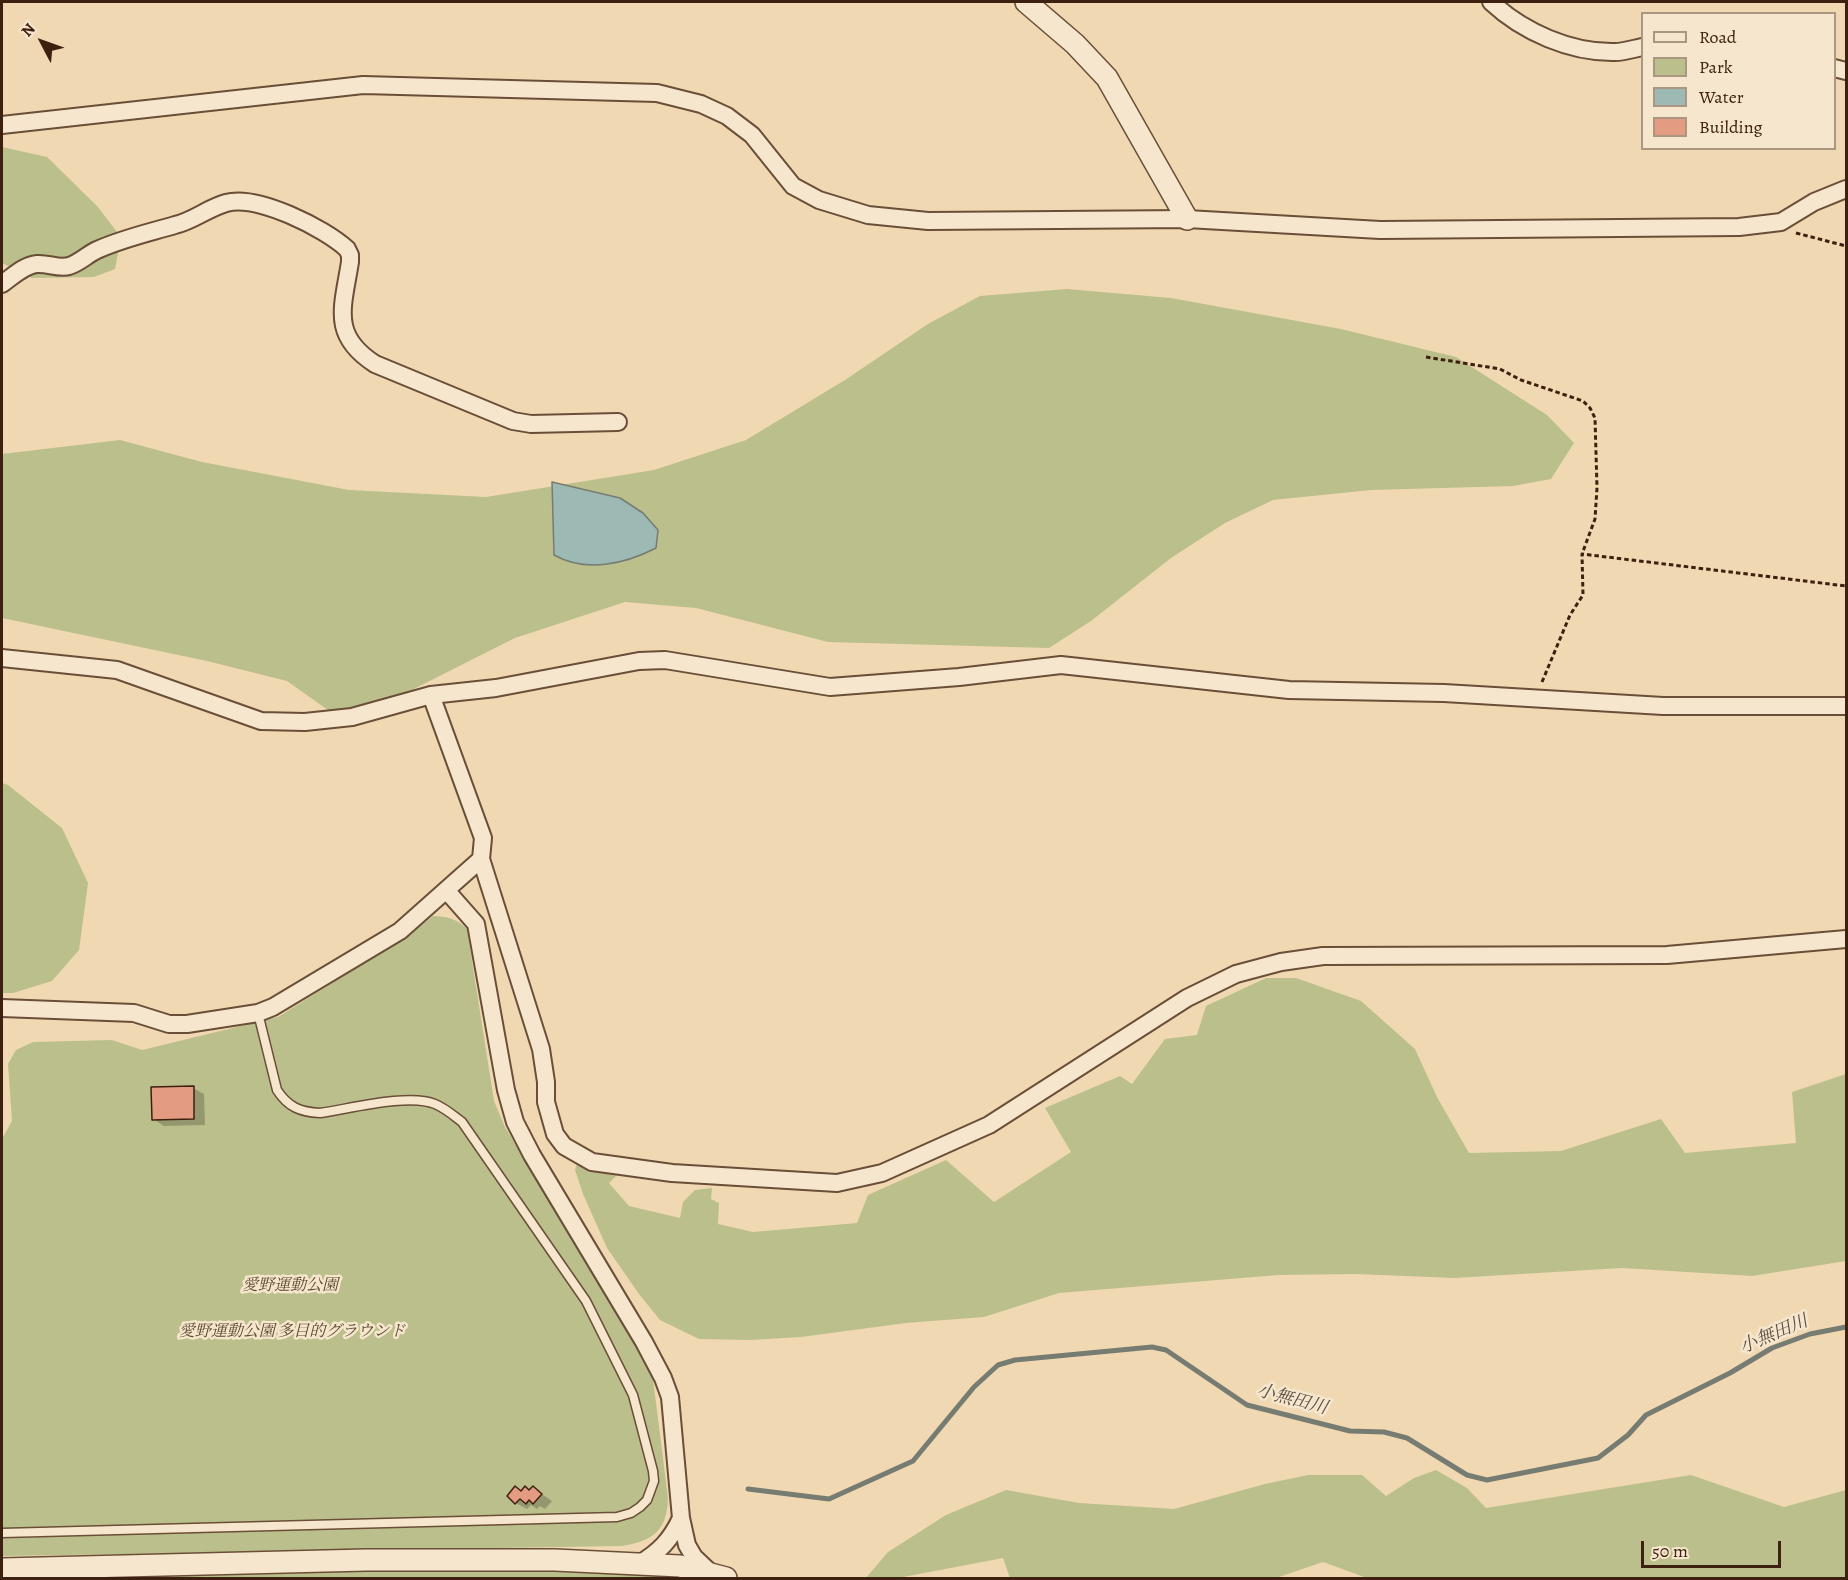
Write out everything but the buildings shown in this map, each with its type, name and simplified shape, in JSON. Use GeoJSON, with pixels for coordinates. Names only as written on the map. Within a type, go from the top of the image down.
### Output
{"type":"FeatureCollection","features":[{"type":"Feature","properties":{"kind":"street"},"geometry":{"type":"LineString","coordinates":[[1028,2],[1075,44],[1107,78],[1187,219]]}},
{"type":"Feature","properties":{"kind":"street"},"geometry":{"type":"LineString","coordinates":[[1491,2],[1521,26],[1560,42],[1597,51],[1616,52],[1641,47]]}},
{"type":"Feature","properties":{"kind":"street"},"geometry":{"type":"LineString","coordinates":[[2,125],[363,85],[657,93],[701,104],[727,116],[752,135],[794,186],[819,200],[868,215],[928,221],[1187,219],[1380,230],[1739,227],[1781,222],[1814,202],[1846,189]]}},
{"type":"Feature","properties":{"kind":"street"},"geometry":{"type":"LineString","coordinates":[[2,284],[22,270],[37,264],[58,267],[71,265],[96,250],[145,232],[177,225],[226,203],[259,204],[281,211],[303,222],[346,249],[350,255],[350,262],[342,317],[344,329],[360,355],[375,364],[513,421],[531,424],[618,422]]}},
{"type":"Feature","properties":{"kind":"street"},"geometry":{"type":"LineString","coordinates":[[2,658],[117,670],[261,721],[305,722],[352,717],[431,695],[496,688],[639,661],[665,660],[830,687],[959,677],[1061,665],[1289,690],[1444,693],[1663,706],[1846,706]]}},
{"type":"Feature","properties":{"kind":"street"},"geometry":{"type":"LineString","coordinates":[[431,695],[483,838],[481,859],[541,1049],[546,1082],[546,1102],[555,1134],[564,1146],[592,1162],[672,1173],[837,1183],[882,1173],[988,1125],[1187,998],[1236,974],[1281,962],[1323,956],[1668,955],[1846,939]]}},
{"type":"Feature","properties":{"kind":"street"},"geometry":{"type":"LineString","coordinates":[[2,1008],[134,1013],[169,1024],[187,1024],[258,1013],[273,1007],[400,932],[481,859]]}},
{"type":"Feature","properties":{"kind":"street"},"geometry":{"type":"LineString","coordinates":[[446,890],[476,924],[506,1090],[515,1122],[663,1378],[670,1397],[681,1518],[687,1545],[694,1557],[719,1577]]}},
{"type":"Feature","properties":{"kind":"street"},"geometry":{"type":"LineString","coordinates":[[639,1564],[664,1546],[681,1518]]}},
{"type":"Feature","properties":{"kind":"street"},"geometry":{"type":"LineString","coordinates":[[2,1569],[366,1560],[555,1560],[680,1566],[719,1577]]}},
{"type":"Feature","properties":{"kind":"lane"},"geometry":{"type":"LineString","coordinates":[[2,1533],[617,1517],[640,1508],[651,1491],[653,1471],[633,1395],[586,1301],[462,1122],[436,1104],[422,1100],[407,1100],[320,1113],[293,1108],[283,1100],[277,1090],[258,1013]]}},
{"type":"Feature","properties":{"kind":"path"},"geometry":{"type":"LineString","coordinates":[[1781,222],[1796,233],[1846,246]]}},
{"type":"Feature","properties":{"kind":"path"},"geometry":{"type":"LineString","coordinates":[[1426,357],[1500,369],[1521,380],[1583,401],[1590,408],[1594,418],[1597,488],[1595,519],[1582,555],[1583,595],[1570,615],[1536,698]]}},
{"type":"Feature","properties":{"kind":"path"},"geometry":{"type":"LineString","coordinates":[[1582,555],[1846,586]]}},
{"type":"Feature","properties":{"kind":"green space"},"geometry":{"type":"Polygon","coordinates":[[[2,147],[47,157],[97,206],[121,237],[115,269],[94,277],[32,278],[2,263],[2,147]]]}},
{"type":"Feature","properties":{"kind":"green space"},"geometry":{"type":"Polygon","coordinates":[[[1067,289],[1171,298],[1341,329],[1456,357],[1547,415],[1574,443],[1551,479],[1513,486],[1371,490],[1273,500],[1225,523],[1171,558],[1091,621],[1049,648],[828,642],[696,608],[625,602],[515,638],[382,705],[335,715],[287,681],[207,661],[2,618],[2,454],[120,440],[202,462],[349,490],[486,497],[654,470],[746,440],[845,380],[928,324],[980,296],[1067,289]]]}},
{"type":"Feature","properties":{"kind":"green space"},"geometry":{"type":"Polygon","coordinates":[[[2,783],[8,785],[62,828],[88,883],[79,950],[52,981],[13,993],[2,993],[2,783]]]}},
{"type":"Feature","properties":{"kind":"green space","name":"愛野運動公園"},"geometry":{"type":"Polygon","coordinates":[[[433,916],[452,919],[467,929],[494,1101],[505,1127],[634,1342],[653,1379],[668,1498],[665,1519],[661,1526],[650,1537],[622,1546],[2,1556],[2,1139],[12,1121],[8,1064],[16,1050],[33,1042],[112,1040],[142,1050],[278,1017],[412,933],[433,916]]]}},
{"type":"Feature","properties":{"kind":"green space"},"geometry":{"type":"Polygon","coordinates":[[[1266,978],[1296,978],[1361,1001],[1415,1049],[1437,1097],[1469,1153],[1561,1151],[1661,1119],[1685,1153],[1796,1143],[1792,1092],[1846,1074],[1846,1261],[1752,1276],[1622,1268],[1454,1278],[1356,1274],[1278,1275],[1059,1293],[984,1317],[906,1323],[801,1337],[750,1340],[699,1339],[660,1320],[639,1294],[607,1248],[575,1170],[578,1161],[619,1173],[609,1183],[629,1206],[680,1218],[683,1202],[695,1190],[712,1188],[711,1199],[719,1203],[718,1224],[753,1232],[857,1223],[868,1195],[946,1160],[994,1202],[1071,1152],[1045,1108],[1120,1076],[1132,1084],[1165,1039],[1197,1035],[1206,1006],[1266,978]]]}},
{"type":"Feature","properties":{"kind":"green space"},"geometry":{"type":"Polygon","coordinates":[[[1436,1470],[1467,1488],[1486,1508],[1691,1475],[1784,1507],[1846,1490],[1846,1578],[1367,1578],[1323,1562],[1276,1578],[1010,1578],[1003,1558],[898,1578],[866,1578],[888,1552],[946,1515],[1006,1490],[1079,1503],[1174,1509],[1265,1484],[1308,1475],[1362,1475],[1386,1496],[1414,1478],[1436,1470]]]}},
{"type":"Feature","properties":{"kind":"green space"},"geometry":{"type":"Polygon","coordinates":[[[578,1567],[648,1570],[686,1578],[2,1578],[2,1576],[578,1567]]]}},
{"type":"Feature","properties":{"kind":"water"},"geometry":{"type":"Polygon","coordinates":[[[552,482],[620,498],[643,513],[658,530],[656,548],[619,562],[592,565],[566,561],[554,555],[552,482]]]}},
{"type":"Feature","properties":{"kind":"waterway","name":"小無田川"},"geometry":{"type":"LineString","coordinates":[[748,1489],[829,1499],[913,1461],[974,1387],[998,1365],[1015,1360],[1152,1347],[1166,1350],[1247,1405],[1350,1431],[1384,1432],[1407,1438],[1467,1475],[1487,1480],[1598,1458],[1628,1435],[1646,1415],[1730,1373],[1772,1348],[1810,1334],[1846,1327]]}},
{"type":"Feature","properties":{"kind":"park label","name":"愛野運動公園 多目的グラウンド"},"geometry":{"type":"Point","coordinates":[292,1332]}}]}
